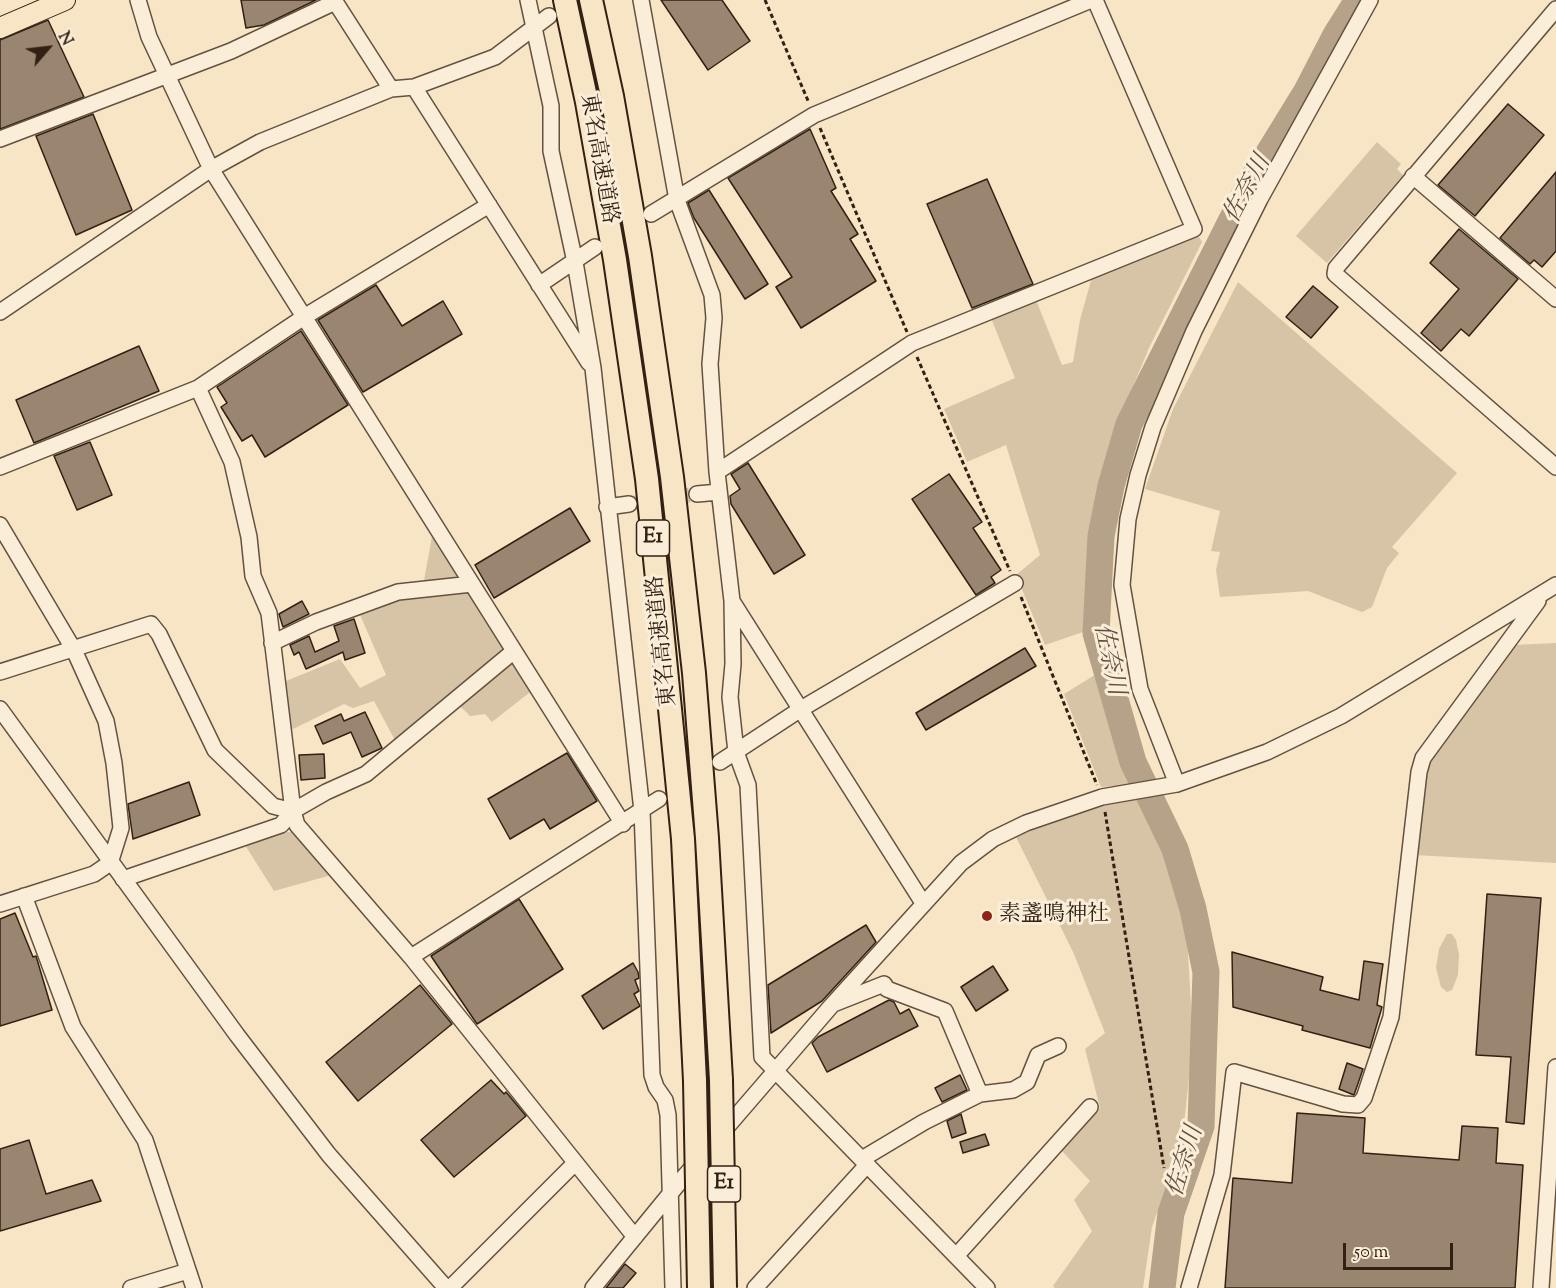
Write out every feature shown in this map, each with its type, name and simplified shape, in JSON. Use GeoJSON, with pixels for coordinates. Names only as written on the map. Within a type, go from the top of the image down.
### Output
{"type":"FeatureCollection","features":[{"type":"Feature","properties":{"kind":"highway","name":"東名高速道路"},"geometry":{"type":"LineString","coordinates":[[566,0],[615,260],[647,479],[682,839],[695,1081],[699,1288]]}},
{"type":"Feature","properties":{"kind":"highway","name":"東名高速道路"},"geometry":{"type":"LineString","coordinates":[[591,0],[612,96],[638,244],[672,477],[694,674],[706,826],[720,1080],[724,1288]]}},
{"type":"Feature","properties":{"kind":"main road"},"geometry":{"type":"LineString","coordinates":[[0,28],[65,0]]}},
{"type":"Feature","properties":{"kind":"street"},"geometry":{"type":"LineString","coordinates":[[138,0],[149,37],[211,169],[623,824]]}},
{"type":"Feature","properties":{"kind":"street"},"geometry":{"type":"LineString","coordinates":[[528,0],[551,105],[551,152],[575,262],[593,368],[642,811],[652,1075],[664,1100],[668,1115],[672,1191],[673,1288]]}},
{"type":"Feature","properties":{"kind":"street"},"geometry":{"type":"LineString","coordinates":[[640,0],[677,200],[711,295],[714,318],[710,364],[717,472],[732,601],[730,697],[736,752],[748,785],[762,1057],[987,1288]]}},
{"type":"Feature","properties":{"kind":"street"},"geometry":{"type":"LineString","coordinates":[[651,214],[814,115],[1093,0],[1194,229],[912,344],[717,472]]}},
{"type":"Feature","properties":{"kind":"street"},"geometry":{"type":"LineString","coordinates":[[1177,784],[1140,689],[1122,585],[1128,519],[1138,475],[1154,427],[1199,321],[1260,199],[1370,0]]}},
{"type":"Feature","properties":{"kind":"street"},"geometry":{"type":"LineString","coordinates":[[0,139],[168,77],[231,51],[334,1],[391,89]]}},
{"type":"Feature","properties":{"kind":"street"},"geometry":{"type":"LineString","coordinates":[[1556,9],[1336,268],[1335,274],[1556,467]]}},
{"type":"Feature","properties":{"kind":"street"},"geometry":{"type":"LineString","coordinates":[[0,312],[211,169],[260,142],[391,89],[414,87],[495,57],[549,16]]}},
{"type":"Feature","properties":{"kind":"street"},"geometry":{"type":"LineString","coordinates":[[414,87],[593,368]]}},
{"type":"Feature","properties":{"kind":"street"},"geometry":{"type":"LineString","coordinates":[[1413,176],[1556,299]]}},
{"type":"Feature","properties":{"kind":"street"},"geometry":{"type":"LineString","coordinates":[[0,467],[198,388],[304,317],[489,205]]}},
{"type":"Feature","properties":{"kind":"street"},"geometry":{"type":"LineString","coordinates":[[539,285],[595,247]]}},
{"type":"Feature","properties":{"kind":"street"},"geometry":{"type":"LineString","coordinates":[[198,388],[232,462],[249,537],[253,576],[270,613],[293,811],[297,825],[411,957],[635,1237]]}},
{"type":"Feature","properties":{"kind":"street"},"geometry":{"type":"LineString","coordinates":[[697,494],[719,492]]}},
{"type":"Feature","properties":{"kind":"street"},"geometry":{"type":"LineString","coordinates":[[607,507],[629,504]]}},
{"type":"Feature","properties":{"kind":"street"},"geometry":{"type":"LineString","coordinates":[[0,525],[74,650],[106,721],[114,763],[121,828],[110,863],[94,874],[0,904]]}},
{"type":"Feature","properties":{"kind":"street"},"geometry":{"type":"LineString","coordinates":[[720,762],[801,709],[1015,583]]}},
{"type":"Feature","properties":{"kind":"street"},"geometry":{"type":"LineString","coordinates":[[272,643],[316,622],[398,592],[472,584]]}},
{"type":"Feature","properties":{"kind":"street"},"geometry":{"type":"LineString","coordinates":[[593,1288],[672,1191],[832,1005],[961,863],[993,839],[1026,823],[1102,797],[1177,784],[1267,752],[1341,716],[1550,589]]}},
{"type":"Feature","properties":{"kind":"street"},"geometry":{"type":"LineString","coordinates":[[1189,1288],[1222,1175],[1234,1072],[1343,1104],[1358,1105],[1364,1098],[1391,1017],[1419,772],[1423,758],[1550,589]]}},
{"type":"Feature","properties":{"kind":"street"},"geometry":{"type":"LineString","coordinates":[[732,601],[923,903]]}},
{"type":"Feature","properties":{"kind":"street"},"geometry":{"type":"LineString","coordinates":[[0,672],[151,624],[159,634],[215,750],[273,806],[293,811]]}},
{"type":"Feature","properties":{"kind":"street"},"geometry":{"type":"LineString","coordinates":[[123,879],[280,825],[293,811],[326,792],[366,774],[514,651]]}},
{"type":"Feature","properties":{"kind":"street"},"geometry":{"type":"LineString","coordinates":[[0,709],[110,863],[329,1155],[448,1288],[576,1163]]}},
{"type":"Feature","properties":{"kind":"street"},"geometry":{"type":"LineString","coordinates":[[411,957],[659,799]]}},
{"type":"Feature","properties":{"kind":"street"},"geometry":{"type":"LineString","coordinates":[[24,896],[73,1028],[146,1140],[194,1288]]}},
{"type":"Feature","properties":{"kind":"street"},"geometry":{"type":"LineString","coordinates":[[832,1005],[884,984],[887,989],[945,1011],[981,1094]]}},
{"type":"Feature","properties":{"kind":"street"},"geometry":{"type":"LineString","coordinates":[[755,1288],[864,1162],[924,1122],[981,1094],[1013,1090],[1027,1082],[1038,1055],[1058,1047]]}},
{"type":"Feature","properties":{"kind":"street"},"geometry":{"type":"LineString","coordinates":[[1541,1288],[1555,1113],[1556,1067]]}},
{"type":"Feature","properties":{"kind":"street"},"geometry":{"type":"LineString","coordinates":[[957,1255],[1090,1107]]}},
{"type":"Feature","properties":{"kind":"street"},"geometry":{"type":"LineString","coordinates":[[131,1288],[189,1271]]}},
{"type":"Feature","properties":{"kind":"path"},"geometry":{"type":"LineString","coordinates":[[765,0],[1015,583],[1102,797],[1164,1168]]}},
{"type":"Feature","properties":{"kind":"shaded area"},"geometry":{"type":"Polygon","coordinates":[[[1377,142],[1401,164],[1397,169],[1403,175],[1327,263],[1296,236],[1377,142]]]}},
{"type":"Feature","properties":{"kind":"shaded area"},"geometry":{"type":"Polygon","coordinates":[[[1197,233],[1202,242],[1149,348],[1118,423],[1103,480],[1093,542],[1092,629],[1045,645],[1016,575],[1040,555],[1006,445],[967,462],[944,409],[1015,378],[991,318],[1036,300],[1062,365],[1073,362],[1080,320],[1092,277],[1197,233]]]}},
{"type":"Feature","properties":{"kind":"shaded area"},"geometry":{"type":"Polygon","coordinates":[[[1238,282],[1457,473],[1392,547],[1399,553],[1387,568],[1372,607],[1362,612],[1308,591],[1220,597],[1216,570],[1220,552],[1211,551],[1220,511],[1145,489],[1173,409],[1238,282]]]}},
{"type":"Feature","properties":{"kind":"shaded area"},"geometry":{"type":"Polygon","coordinates":[[[433,531],[465,582],[423,586],[433,531]]]}},
{"type":"Feature","properties":{"kind":"shaded area"},"geometry":{"type":"Polygon","coordinates":[[[469,587],[509,650],[397,744],[374,701],[353,708],[344,704],[289,731],[281,683],[340,659],[360,688],[386,675],[358,610],[399,595],[469,587]]]}},
{"type":"Feature","properties":{"kind":"shaded area"},"geometry":{"type":"Polygon","coordinates":[[[1556,643],[1556,863],[1415,855],[1426,763],[1514,645],[1556,643]]]}},
{"type":"Feature","properties":{"kind":"shaded area"},"geometry":{"type":"Polygon","coordinates":[[[514,657],[534,689],[492,722],[485,714],[470,716],[459,705],[514,657]]]}},
{"type":"Feature","properties":{"kind":"shaded area"},"geometry":{"type":"Polygon","coordinates":[[[1098,673],[1135,785],[1101,787],[1064,694],[1098,673]]]}},
{"type":"Feature","properties":{"kind":"shaded area"},"geometry":{"type":"Polygon","coordinates":[[[1141,798],[1157,831],[1175,884],[1187,936],[1193,1041],[1182,1142],[1152,1227],[1143,1288],[1055,1288],[1053,1286],[1092,1231],[1074,1200],[1090,1181],[1061,1150],[1100,1108],[1085,1049],[1105,1033],[1074,954],[1014,833],[1103,801],[1141,798]]]}},
{"type":"Feature","properties":{"kind":"shaded area"},"geometry":{"type":"Polygon","coordinates":[[[287,832],[295,832],[335,874],[274,891],[245,845],[287,832]]]}},
{"type":"Feature","properties":{"kind":"shaded area"},"geometry":{"type":"Polygon","coordinates":[[[1447,934],[1452,934],[1456,940],[1459,955],[1458,975],[1452,990],[1447,992],[1441,987],[1436,968],[1439,949],[1447,934]]]}},
{"type":"Feature","properties":{"kind":"building"},"geometry":{"type":"Polygon","coordinates":[[[241,0],[316,0],[264,25],[246,28],[241,0]]]}},
{"type":"Feature","properties":{"kind":"building"},"geometry":{"type":"Polygon","coordinates":[[[661,0],[722,0],[750,41],[708,70],[661,0]]]}},
{"type":"Feature","properties":{"kind":"building"},"geometry":{"type":"Polygon","coordinates":[[[48,20],[84,97],[0,129],[0,40],[48,20]]]}},
{"type":"Feature","properties":{"kind":"building"},"geometry":{"type":"Polygon","coordinates":[[[1508,104],[1544,135],[1475,216],[1438,185],[1508,104]]]}},
{"type":"Feature","properties":{"kind":"building"},"geometry":{"type":"Polygon","coordinates":[[[93,114],[132,210],[76,235],[36,136],[93,114]]]}},
{"type":"Feature","properties":{"kind":"building"},"geometry":{"type":"Polygon","coordinates":[[[810,129],[836,188],[831,191],[858,234],[850,239],[876,281],[801,328],[776,287],[792,277],[728,178],[810,129]]]}},
{"type":"Feature","properties":{"kind":"building"},"geometry":{"type":"Polygon","coordinates":[[[1556,172],[1556,251],[1542,267],[1534,260],[1530,264],[1500,238],[1556,172]]]}},
{"type":"Feature","properties":{"kind":"building"},"geometry":{"type":"Polygon","coordinates":[[[987,179],[1033,284],[972,308],[927,204],[987,179]]]}},
{"type":"Feature","properties":{"kind":"building"},"geometry":{"type":"Polygon","coordinates":[[[709,190],[768,284],[745,299],[694,218],[688,203],[709,190]]]}},
{"type":"Feature","properties":{"kind":"building"},"geometry":{"type":"Polygon","coordinates":[[[1459,229],[1518,279],[1469,336],[1461,329],[1441,351],[1421,333],[1459,289],[1430,263],[1459,229]]]}},
{"type":"Feature","properties":{"kind":"building"},"geometry":{"type":"Polygon","coordinates":[[[376,285],[402,326],[443,301],[462,334],[363,392],[318,320],[376,285]]]}},
{"type":"Feature","properties":{"kind":"building"},"geometry":{"type":"Polygon","coordinates":[[[1313,286],[1338,307],[1311,338],[1286,317],[1313,286]]]}},
{"type":"Feature","properties":{"kind":"building"},"geometry":{"type":"Polygon","coordinates":[[[301,331],[348,405],[265,457],[252,435],[242,441],[221,407],[227,403],[217,387],[301,331]]]}},
{"type":"Feature","properties":{"kind":"building"},"geometry":{"type":"Polygon","coordinates":[[[139,346],[159,391],[34,443],[16,400],[139,346]]]}},
{"type":"Feature","properties":{"kind":"building"},"geometry":{"type":"Polygon","coordinates":[[[90,442],[112,495],[77,510],[54,456],[90,442]]]}},
{"type":"Feature","properties":{"kind":"building"},"geometry":{"type":"Polygon","coordinates":[[[748,463],[805,555],[774,574],[731,504],[730,496],[740,489],[731,474],[748,463]]]}},
{"type":"Feature","properties":{"kind":"building"},"geometry":{"type":"Polygon","coordinates":[[[949,474],[982,522],[973,528],[1001,570],[991,577],[995,583],[976,595],[912,499],[949,474]]]}},
{"type":"Feature","properties":{"kind":"building"},"geometry":{"type":"Polygon","coordinates":[[[570,508],[590,541],[494,598],[475,565],[570,508]]]}},
{"type":"Feature","properties":{"kind":"building"},"geometry":{"type":"Polygon","coordinates":[[[302,601],[309,614],[283,627],[279,614],[302,601]]]}},
{"type":"Feature","properties":{"kind":"building"},"geometry":{"type":"Polygon","coordinates":[[[354,619],[365,653],[345,660],[343,652],[306,669],[299,652],[294,655],[290,645],[309,636],[315,652],[339,641],[334,626],[354,619]]]}},
{"type":"Feature","properties":{"kind":"building"},"geometry":{"type":"Polygon","coordinates":[[[1025,648],[1036,666],[926,730],[916,713],[1025,648]]]}},
{"type":"Feature","properties":{"kind":"building"},"geometry":{"type":"Polygon","coordinates":[[[365,712],[382,748],[362,757],[351,732],[323,744],[315,726],[341,714],[344,721],[365,712]]]}},
{"type":"Feature","properties":{"kind":"building"},"geometry":{"type":"Polygon","coordinates":[[[567,753],[597,801],[550,829],[544,819],[510,839],[488,799],[567,753]]]}},
{"type":"Feature","properties":{"kind":"building"},"geometry":{"type":"Polygon","coordinates":[[[324,754],[325,778],[301,780],[299,755],[324,754]]]}},
{"type":"Feature","properties":{"kind":"building"},"geometry":{"type":"Polygon","coordinates":[[[189,782],[200,815],[133,839],[128,804],[189,782]]]}},
{"type":"Feature","properties":{"kind":"building"},"geometry":{"type":"Polygon","coordinates":[[[1487,894],[1541,898],[1524,1124],[1506,1122],[1511,1057],[1476,1055],[1487,894]]]}},
{"type":"Feature","properties":{"kind":"building"},"geometry":{"type":"Polygon","coordinates":[[[519,899],[563,969],[477,1024],[431,956],[519,899]]]}},
{"type":"Feature","properties":{"kind":"building"},"geometry":{"type":"Polygon","coordinates":[[[15,913],[33,957],[36,956],[52,1010],[0,1026],[0,919],[15,913]]]}},
{"type":"Feature","properties":{"kind":"building"},"geometry":{"type":"Polygon","coordinates":[[[866,925],[876,942],[822,1001],[771,1033],[768,985],[866,925]]]}},
{"type":"Feature","properties":{"kind":"building"},"geometry":{"type":"Polygon","coordinates":[[[1232,952],[1323,977],[1320,990],[1359,1000],[1364,961],[1383,964],[1377,1005],[1382,1007],[1370,1048],[1302,1030],[1303,1026],[1233,1007],[1232,952]]]}},
{"type":"Feature","properties":{"kind":"building"},"geometry":{"type":"Polygon","coordinates":[[[633,963],[639,978],[635,980],[639,991],[634,994],[640,1006],[603,1029],[582,996],[633,963]]]}},
{"type":"Feature","properties":{"kind":"building"},"geometry":{"type":"Polygon","coordinates":[[[993,966],[1008,990],[976,1011],[961,987],[993,966]]]}},
{"type":"Feature","properties":{"kind":"building"},"geometry":{"type":"Polygon","coordinates":[[[420,985],[452,1024],[358,1101],[326,1062],[420,985]]]}},
{"type":"Feature","properties":{"kind":"building"},"geometry":{"type":"Polygon","coordinates":[[[889,1000],[894,1002],[900,1014],[909,1009],[918,1026],[827,1072],[812,1043],[818,1037],[889,1000]]]}},
{"type":"Feature","properties":{"kind":"building"},"geometry":{"type":"Polygon","coordinates":[[[1347,1063],[1363,1069],[1354,1095],[1339,1089],[1347,1063]]]}},
{"type":"Feature","properties":{"kind":"building"},"geometry":{"type":"Polygon","coordinates":[[[960,1075],[967,1090],[942,1102],[935,1088],[960,1075]]]}},
{"type":"Feature","properties":{"kind":"building"},"geometry":{"type":"Polygon","coordinates":[[[491,1080],[504,1094],[506,1092],[526,1116],[454,1177],[421,1140],[491,1080]]]}},
{"type":"Feature","properties":{"kind":"building"},"geometry":{"type":"Polygon","coordinates":[[[1297,1113],[1365,1118],[1363,1153],[1459,1160],[1462,1126],[1498,1128],[1496,1163],[1523,1165],[1515,1288],[1225,1288],[1233,1178],[1292,1183],[1297,1113]]]}},
{"type":"Feature","properties":{"kind":"building"},"geometry":{"type":"Polygon","coordinates":[[[961,1114],[966,1133],[952,1138],[947,1121],[961,1114]]]}},
{"type":"Feature","properties":{"kind":"building"},"geometry":{"type":"Polygon","coordinates":[[[985,1134],[989,1145],[963,1153],[960,1142],[985,1134]]]}},
{"type":"Feature","properties":{"kind":"building"},"geometry":{"type":"Polygon","coordinates":[[[29,1140],[46,1194],[92,1180],[101,1201],[0,1231],[0,1149],[29,1140]]]}},
{"type":"Feature","properties":{"kind":"building"},"geometry":{"type":"Polygon","coordinates":[[[625,1264],[636,1273],[623,1288],[606,1288],[625,1264]]]}},
{"type":"Feature","properties":{"kind":"waterway","name":"佐奈川"},"geometry":{"type":"LineString","coordinates":[[1162,1288],[1171,1213],[1201,1126],[1206,972],[1193,909],[1175,849],[1133,762],[1096,633],[1101,536],[1111,486],[1129,424],[1251,182],[1307,91],[1336,35],[1358,0]]}},
{"type":"Feature","properties":{"kind":"tunnel"},"geometry":{"type":"LineString","coordinates":[[629,504],[697,494]]}},
{"type":"Feature","properties":{"kind":"place","name":"素盞鳴神社"},"geometry":{"type":"Point","coordinates":[987,916]}}]}
